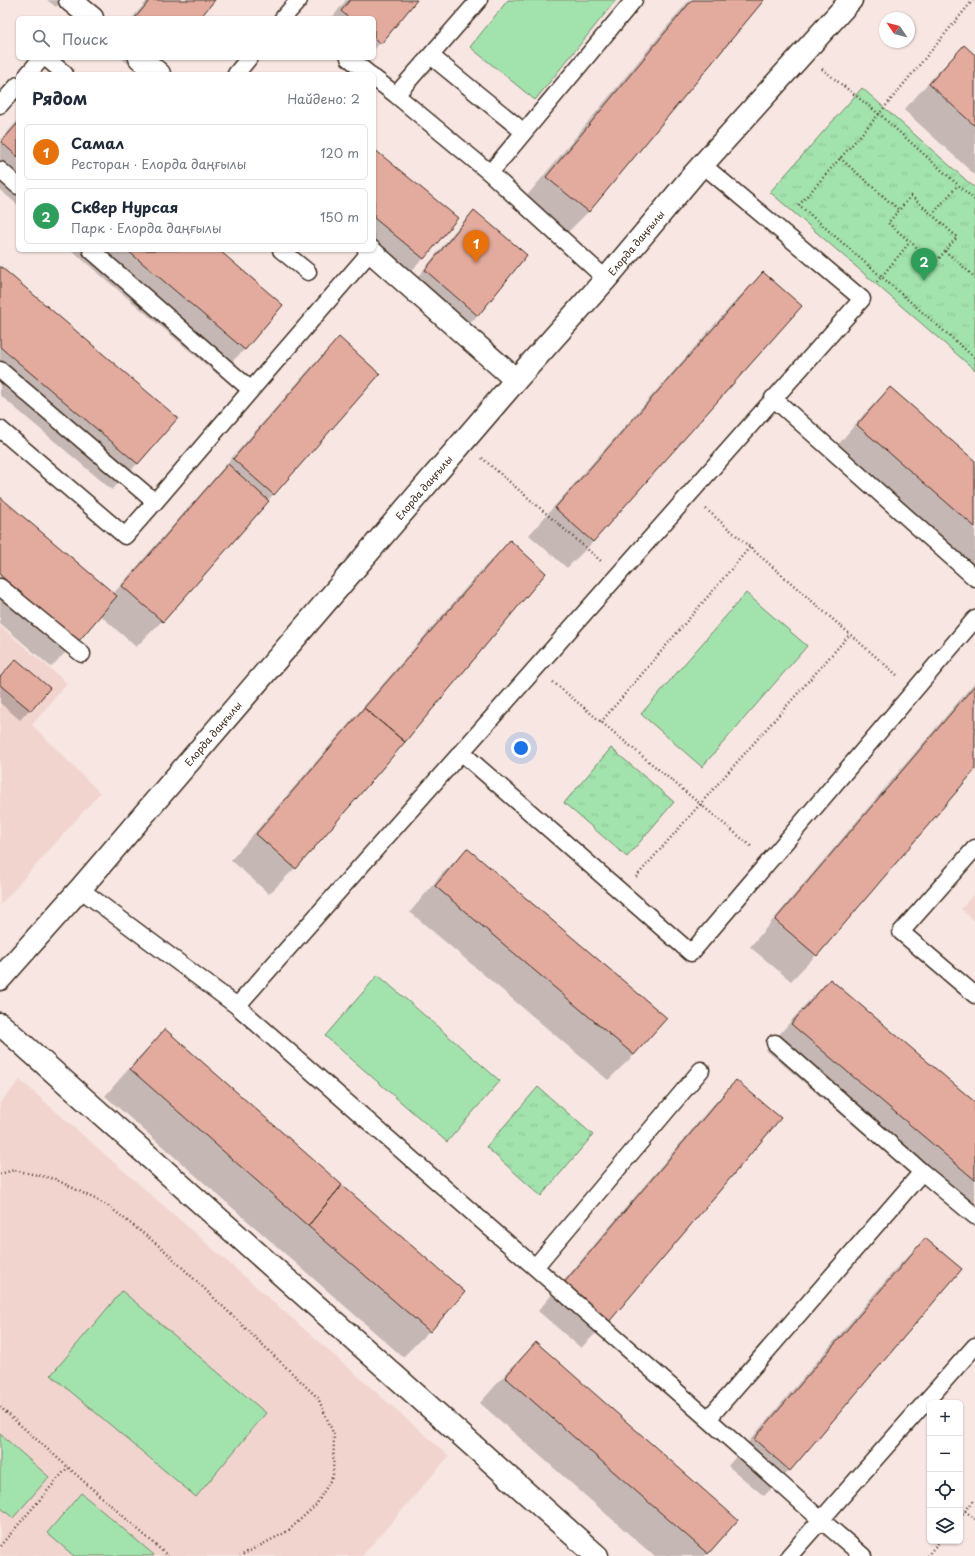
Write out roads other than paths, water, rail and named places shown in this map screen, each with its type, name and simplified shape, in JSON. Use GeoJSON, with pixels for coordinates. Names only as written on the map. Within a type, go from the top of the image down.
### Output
{"type":"FeatureCollection","features":[{"type":"Feature","properties":{"kind":"street","name":"Елорда даңғылы"},"geometry":{"type":"LineString","coordinates":[[0,979],[80,889],[516,380],[606,279],[704,165],[852,0]]}},
{"type":"Feature","properties":{"kind":"street"},"geometry":{"type":"LineString","coordinates":[[142,60],[157,72]]}},
{"type":"Feature","properties":{"kind":"street"},"geometry":{"type":"LineString","coordinates":[[371,252],[516,380]]}},
{"type":"Feature","properties":{"kind":"street"},"geometry":{"type":"LineString","coordinates":[[0,1024],[597,1556]]}},
{"type":"Feature","properties":{"kind":"lane"},"geometry":{"type":"LineString","coordinates":[[396,94],[479,0]]}},
{"type":"Feature","properties":{"kind":"lane"},"geometry":{"type":"LineString","coordinates":[[490,173],[634,0]]}},
{"type":"Feature","properties":{"kind":"lane"},"geometry":{"type":"LineString","coordinates":[[431,56],[524,132]]}},
{"type":"Feature","properties":{"kind":"lane"},"geometry":{"type":"LineString","coordinates":[[30,72],[40,60]]}},
{"type":"Feature","properties":{"kind":"lane"},"geometry":{"type":"LineString","coordinates":[[48,60],[63,72]]}},
{"type":"Feature","properties":{"kind":"lane"},"geometry":{"type":"LineString","coordinates":[[238,72],[247,60]]}},
{"type":"Feature","properties":{"kind":"lane"},"geometry":{"type":"LineString","coordinates":[[352,60],[366,72]]}},
{"type":"Feature","properties":{"kind":"lane"},"geometry":{"type":"LineString","coordinates":[[376,79],[396,94],[490,173],[606,279]]}},
{"type":"Feature","properties":{"kind":"lane"},"geometry":{"type":"LineString","coordinates":[[0,105],[16,87]]}},
{"type":"Feature","properties":{"kind":"lane"},"geometry":{"type":"LineString","coordinates":[[237,1006],[862,299],[704,165]]}},
{"type":"Feature","properties":{"kind":"lane"},"geometry":{"type":"LineString","coordinates":[[0,170],[16,184]]}},
{"type":"Feature","properties":{"kind":"lane"},"geometry":{"type":"LineString","coordinates":[[94,252],[251,390]]}},
{"type":"Feature","properties":{"kind":"lane"},"geometry":{"type":"LineString","coordinates":[[283,252],[308,272]]}},
{"type":"Feature","properties":{"kind":"lane"},"geometry":{"type":"LineString","coordinates":[[0,429],[125,536],[369,252]]}},
{"type":"Feature","properties":{"kind":"lane"},"geometry":{"type":"LineString","coordinates":[[0,370],[155,502]]}},
{"type":"Feature","properties":{"kind":"lane"},"geometry":{"type":"LineString","coordinates":[[773,398],[975,578]]}},
{"type":"Feature","properties":{"kind":"lane"},"geometry":{"type":"LineString","coordinates":[[0,587],[82,654]]}},
{"type":"Feature","properties":{"kind":"lane"},"geometry":{"type":"LineString","coordinates":[[461,752],[691,953],[975,619]]}},
{"type":"Feature","properties":{"kind":"lane"},"geometry":{"type":"LineString","coordinates":[[975,848],[901,932],[975,995]]}},
{"type":"Feature","properties":{"kind":"lane"},"geometry":{"type":"LineString","coordinates":[[80,889],[237,1006],[863,1556]]}},
{"type":"Feature","properties":{"kind":"lane"},"geometry":{"type":"LineString","coordinates":[[774,1044],[975,1216]]}},
{"type":"Feature","properties":{"kind":"lane"},"geometry":{"type":"LineString","coordinates":[[534,1267],[700,1070]]}},
{"type":"Feature","properties":{"kind":"lane"},"geometry":{"type":"LineString","coordinates":[[708,1419],[922,1172]]}},
{"type":"Feature","properties":{"kind":"lane"},"geometry":{"type":"LineString","coordinates":[[789,1556],[975,1346]]}},
{"type":"Feature","properties":{"kind":"place","name":"Самал"},"geometry":{"type":"Point","coordinates":[476,263]}},
{"type":"Feature","properties":{"kind":"place","name":"Сквер Нурсая"},"geometry":{"type":"Point","coordinates":[924,281]}}]}
